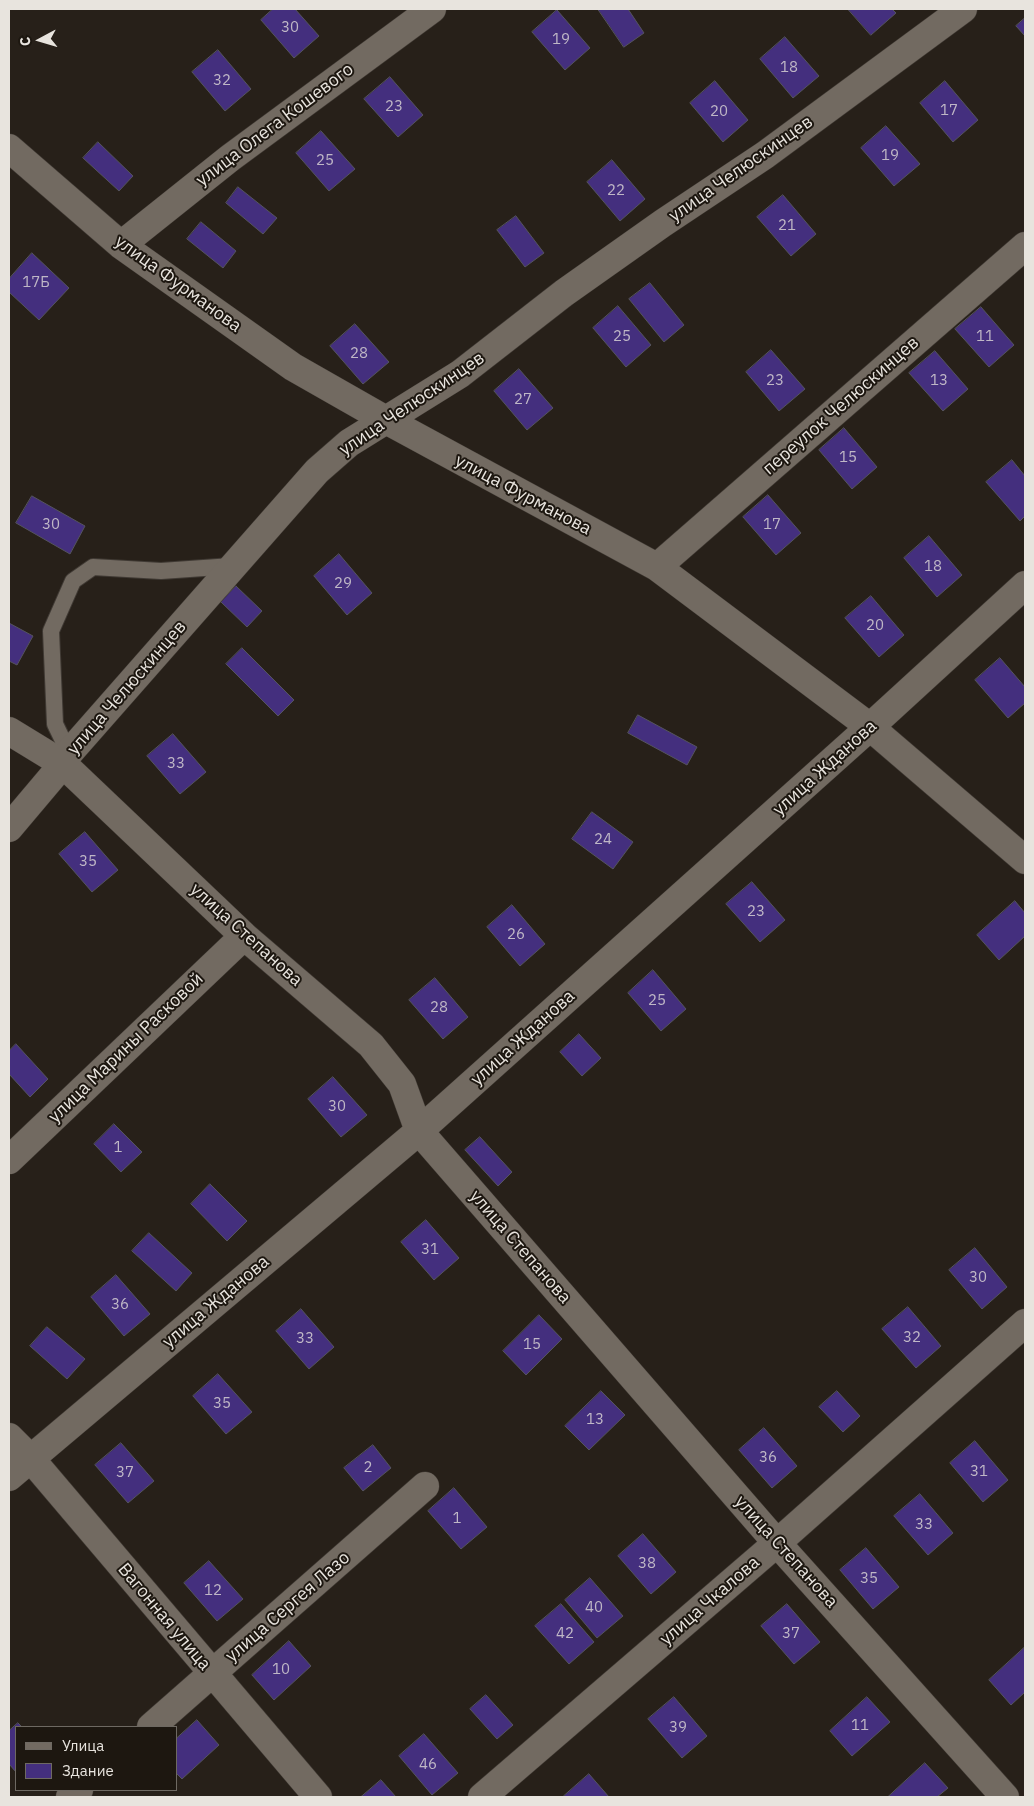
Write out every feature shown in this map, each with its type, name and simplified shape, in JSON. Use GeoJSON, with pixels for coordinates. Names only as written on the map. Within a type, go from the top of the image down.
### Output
{"type":"FeatureCollection","features":[{"type":"Feature","properties":{"kind":"street","name":"улица Олега Кошевого"},"geometry":{"type":"LineString","coordinates":[[121,245],[230,158],[432,9]]}},
{"type":"Feature","properties":{"kind":"street","name":"улица Челюскинцев"},"geometry":{"type":"LineString","coordinates":[[9,828],[66,759],[316,471],[349,443],[460,374],[564,293],[663,223],[765,155],[963,9]]}},
{"type":"Feature","properties":{"kind":"street","name":"улица Фурманова"},"geometry":{"type":"LineString","coordinates":[[9,148],[121,245],[293,367],[386,420],[657,567],[870,727],[1025,860]]}},
{"type":"Feature","properties":{"kind":"street","name":"переулок Челюскинцев"},"geometry":{"type":"LineString","coordinates":[[657,567],[1025,246]]}},
{"type":"Feature","properties":{"kind":"street","name":"улица Жданова"},"geometry":{"type":"LineString","coordinates":[[9,1477],[419,1132],[870,727],[1025,585]]}},
{"type":"Feature","properties":{"kind":"street","name":"улица Степанова"},"geometry":{"type":"LineString","coordinates":[[9,731],[66,759],[244,936],[371,1045],[402,1084],[419,1132],[777,1543],[1005,1797]]}},
{"type":"Feature","properties":{"kind":"street","name":"улица Марины Расковой"},"geometry":{"type":"LineString","coordinates":[[9,1160],[244,936]]}},
{"type":"Feature","properties":{"kind":"street","name":"улица Чкалова"},"geometry":{"type":"LineString","coordinates":[[482,1797],[777,1543],[1025,1322]]}},
{"type":"Feature","properties":{"kind":"street","name":"Вагонная улица"},"geometry":{"type":"LineString","coordinates":[[9,1437],[31,1459],[318,1797]]}},
{"type":"Feature","properties":{"kind":"street","name":"улица Сергея Лазо"},"geometry":{"type":"LineString","coordinates":[[151,1726],[425,1486]]}},
{"type":"Feature","properties":{"kind":"lane"},"geometry":{"type":"LineString","coordinates":[[66,759],[55,724],[50,631],[72,581],[94,567],[161,571],[232,566]]}},
{"type":"Feature","properties":{"kind":"building"},"geometry":{"type":"Polygon","coordinates":[[[273,9],[295,9],[319,36],[294,58],[261,20],[273,9]]]}},
{"type":"Feature","properties":{"kind":"building"},"geometry":{"type":"Polygon","coordinates":[[[598,9],[628,9],[644,33],[624,47],[598,9]]]}},
{"type":"Feature","properties":{"kind":"building"},"geometry":{"type":"Polygon","coordinates":[[[848,9],[892,9],[896,13],[871,35],[848,9]]]}},
{"type":"Feature","properties":{"kind":"building"},"geometry":{"type":"Polygon","coordinates":[[[557,10],[590,48],[565,70],[532,32],[557,10]]]}},
{"type":"Feature","properties":{"kind":"building"},"geometry":{"type":"Polygon","coordinates":[[[1025,18],[1025,36],[1016,26],[1025,18]]]}},
{"type":"Feature","properties":{"kind":"building"},"geometry":{"type":"Polygon","coordinates":[[[785,37],[819,76],[793,98],[760,59],[785,37]]]}},
{"type":"Feature","properties":{"kind":"building"},"geometry":{"type":"Polygon","coordinates":[[[218,50],[251,89],[225,111],[192,72],[218,50]]]}},
{"type":"Feature","properties":{"kind":"building"},"geometry":{"type":"Polygon","coordinates":[[[390,77],[423,115],[398,137],[364,99],[390,77]]]}},
{"type":"Feature","properties":{"kind":"building"},"geometry":{"type":"Polygon","coordinates":[[[715,81],[748,120],[723,142],[690,103],[715,81]]]}},
{"type":"Feature","properties":{"kind":"building"},"geometry":{"type":"Polygon","coordinates":[[[945,81],[978,120],[953,142],[920,103],[945,81]]]}},
{"type":"Feature","properties":{"kind":"building"},"geometry":{"type":"Polygon","coordinates":[[[886,126],[920,164],[894,186],[861,148],[886,126]]]}},
{"type":"Feature","properties":{"kind":"building"},"geometry":{"type":"Polygon","coordinates":[[[321,131],[355,169],[329,191],[296,153],[321,131]]]}},
{"type":"Feature","properties":{"kind":"building"},"geometry":{"type":"Polygon","coordinates":[[[98,142],[133,176],[119,191],[83,158],[98,142]]]}},
{"type":"Feature","properties":{"kind":"building"},"geometry":{"type":"Polygon","coordinates":[[[612,160],[645,199],[620,221],[587,182],[612,160]]]}},
{"type":"Feature","properties":{"kind":"building"},"geometry":{"type":"Polygon","coordinates":[[[238,187],[277,218],[263,234],[226,203],[238,187]]]}},
{"type":"Feature","properties":{"kind":"building"},"geometry":{"type":"Polygon","coordinates":[[[783,195],[816,234],[791,256],[757,217],[783,195]]]}},
{"type":"Feature","properties":{"kind":"building"},"geometry":{"type":"Polygon","coordinates":[[[516,216],[544,253],[525,267],[497,230],[516,216]]]}},
{"type":"Feature","properties":{"kind":"building"},"geometry":{"type":"Polygon","coordinates":[[[201,222],[236,251],[223,268],[187,239],[201,222]]]}},
{"type":"Feature","properties":{"kind":"building"},"geometry":{"type":"Polygon","coordinates":[[[32,253],[69,288],[39,320],[9,292],[9,279],[32,253]]]}},
{"type":"Feature","properties":{"kind":"building"},"geometry":{"type":"Polygon","coordinates":[[[650,283],[684,325],[664,342],[629,299],[650,283]]]}},
{"type":"Feature","properties":{"kind":"building"},"geometry":{"type":"Polygon","coordinates":[[[618,306],[651,345],[626,367],[593,328],[618,306]]]}},
{"type":"Feature","properties":{"kind":"building"},"geometry":{"type":"Polygon","coordinates":[[[981,307],[1014,345],[989,367],[955,329],[981,307]]]}},
{"type":"Feature","properties":{"kind":"building"},"geometry":{"type":"Polygon","coordinates":[[[355,324],[389,362],[363,384],[330,346],[355,324]]]}},
{"type":"Feature","properties":{"kind":"building"},"geometry":{"type":"Polygon","coordinates":[[[771,350],[805,389],[779,411],[746,372],[771,350]]]}},
{"type":"Feature","properties":{"kind":"building"},"geometry":{"type":"Polygon","coordinates":[[[935,351],[968,389],[943,411],[909,373],[935,351]]]}},
{"type":"Feature","properties":{"kind":"building"},"geometry":{"type":"Polygon","coordinates":[[[519,369],[553,408],[527,430],[494,391],[519,369]]]}},
{"type":"Feature","properties":{"kind":"building"},"geometry":{"type":"Polygon","coordinates":[[[844,428],[877,467],[852,489],[819,450],[844,428]]]}},
{"type":"Feature","properties":{"kind":"building"},"geometry":{"type":"Polygon","coordinates":[[[1012,460],[1025,476],[1025,516],[1020,521],[986,482],[1012,460]]]}},
{"type":"Feature","properties":{"kind":"building"},"geometry":{"type":"Polygon","coordinates":[[[768,495],[801,533],[776,555],[743,517],[768,495]]]}},
{"type":"Feature","properties":{"kind":"building"},"geometry":{"type":"Polygon","coordinates":[[[32,496],[85,526],[70,554],[16,523],[32,496]]]}},
{"type":"Feature","properties":{"kind":"building"},"geometry":{"type":"Polygon","coordinates":[[[929,536],[962,575],[937,597],[904,558],[929,536]]]}},
{"type":"Feature","properties":{"kind":"building"},"geometry":{"type":"Polygon","coordinates":[[[339,554],[372,593],[347,615],[314,576],[339,554]]]}},
{"type":"Feature","properties":{"kind":"building"},"geometry":{"type":"Polygon","coordinates":[[[236,586],[262,611],[247,627],[221,602],[236,586]]]}},
{"type":"Feature","properties":{"kind":"building"},"geometry":{"type":"Polygon","coordinates":[[[871,596],[904,635],[879,657],[845,618],[871,596]]]}},
{"type":"Feature","properties":{"kind":"building"},"geometry":{"type":"Polygon","coordinates":[[[9,623],[33,636],[17,665],[9,661],[9,623]]]}},
{"type":"Feature","properties":{"kind":"building"},"geometry":{"type":"Polygon","coordinates":[[[242,648],[294,700],[278,716],[226,664],[242,648]]]}},
{"type":"Feature","properties":{"kind":"building"},"geometry":{"type":"Polygon","coordinates":[[[1000,658],[1025,687],[1025,703],[1008,718],[975,680],[1000,658]]]}},
{"type":"Feature","properties":{"kind":"building"},"geometry":{"type":"Polygon","coordinates":[[[638,715],[697,747],[687,765],[628,733],[638,715]]]}},
{"type":"Feature","properties":{"kind":"building"},"geometry":{"type":"Polygon","coordinates":[[[173,734],[206,772],[180,794],[147,756],[173,734]]]}},
{"type":"Feature","properties":{"kind":"building"},"geometry":{"type":"Polygon","coordinates":[[[592,812],[633,842],[613,869],[572,839],[592,812]]]}},
{"type":"Feature","properties":{"kind":"building"},"geometry":{"type":"Polygon","coordinates":[[[85,832],[118,870],[92,892],[59,854],[85,832]]]}},
{"type":"Feature","properties":{"kind":"building"},"geometry":{"type":"Polygon","coordinates":[[[752,882],[785,920],[760,942],[726,904],[752,882]]]}},
{"type":"Feature","properties":{"kind":"building"},"geometry":{"type":"Polygon","coordinates":[[[1015,901],[1025,913],[1025,936],[999,960],[977,935],[1015,901]]]}},
{"type":"Feature","properties":{"kind":"building"},"geometry":{"type":"Polygon","coordinates":[[[512,905],[545,944],[520,966],[487,927],[512,905]]]}},
{"type":"Feature","properties":{"kind":"building"},"geometry":{"type":"Polygon","coordinates":[[[653,970],[686,1009],[661,1031],[628,993],[653,970]]]}},
{"type":"Feature","properties":{"kind":"building"},"geometry":{"type":"Polygon","coordinates":[[[435,978],[468,1017],[443,1039],[409,1000],[435,978]]]}},
{"type":"Feature","properties":{"kind":"building"},"geometry":{"type":"Polygon","coordinates":[[[579,1034],[601,1058],[582,1076],[560,1052],[579,1034]]]}},
{"type":"Feature","properties":{"kind":"building"},"geometry":{"type":"Polygon","coordinates":[[[16,1044],[48,1079],[30,1097],[9,1074],[9,1051],[16,1044]]]}},
{"type":"Feature","properties":{"kind":"building"},"geometry":{"type":"Polygon","coordinates":[[[333,1077],[367,1115],[341,1137],[308,1099],[333,1077]]]}},
{"type":"Feature","properties":{"kind":"building"},"geometry":{"type":"Polygon","coordinates":[[[114,1124],[142,1152],[121,1172],[94,1144],[114,1124]]]}},
{"type":"Feature","properties":{"kind":"building"},"geometry":{"type":"Polygon","coordinates":[[[480,1137],[512,1172],[498,1186],[465,1150],[480,1137]]]}},
{"type":"Feature","properties":{"kind":"building"},"geometry":{"type":"Polygon","coordinates":[[[210,1184],[247,1221],[227,1241],[191,1204],[210,1184]]]}},
{"type":"Feature","properties":{"kind":"building"},"geometry":{"type":"Polygon","coordinates":[[[426,1220],[459,1258],[434,1280],[401,1242],[426,1220]]]}},
{"type":"Feature","properties":{"kind":"building"},"geometry":{"type":"Polygon","coordinates":[[[149,1233],[192,1273],[176,1291],[132,1251],[149,1233]]]}},
{"type":"Feature","properties":{"kind":"building"},"geometry":{"type":"Polygon","coordinates":[[[975,1248],[1007,1287],[982,1309],[949,1270],[975,1248]]]}},
{"type":"Feature","properties":{"kind":"building"},"geometry":{"type":"Polygon","coordinates":[[[116,1275],[150,1314],[124,1336],[91,1297],[116,1275]]]}},
{"type":"Feature","properties":{"kind":"building"},"geometry":{"type":"Polygon","coordinates":[[[908,1307],[941,1346],[916,1368],[882,1329],[908,1307]]]}},
{"type":"Feature","properties":{"kind":"building"},"geometry":{"type":"Polygon","coordinates":[[[301,1309],[334,1347],[309,1369],[276,1331],[301,1309]]]}},
{"type":"Feature","properties":{"kind":"building"},"geometry":{"type":"Polygon","coordinates":[[[539,1315],[562,1339],[526,1375],[503,1351],[539,1315]]]}},
{"type":"Feature","properties":{"kind":"building"},"geometry":{"type":"Polygon","coordinates":[[[47,1327],[85,1359],[67,1379],[30,1346],[47,1327]]]}},
{"type":"Feature","properties":{"kind":"building"},"geometry":{"type":"Polygon","coordinates":[[[218,1374],[252,1412],[226,1434],[193,1396],[218,1374]]]}},
{"type":"Feature","properties":{"kind":"building"},"geometry":{"type":"Polygon","coordinates":[[[601,1391],[625,1415],[589,1450],[565,1426],[601,1391]]]}},
{"type":"Feature","properties":{"kind":"building"},"geometry":{"type":"Polygon","coordinates":[[[837,1391],[860,1416],[843,1432],[819,1407],[837,1391]]]}},
{"type":"Feature","properties":{"kind":"building"},"geometry":{"type":"Polygon","coordinates":[[[764,1428],[797,1466],[772,1488],[739,1450],[764,1428]]]}},
{"type":"Feature","properties":{"kind":"building"},"geometry":{"type":"Polygon","coordinates":[[[975,1441],[1008,1480],[983,1502],[950,1463],[975,1441]]]}},
{"type":"Feature","properties":{"kind":"building"},"geometry":{"type":"Polygon","coordinates":[[[121,1443],[154,1481],[128,1503],[95,1465],[121,1443]]]}},
{"type":"Feature","properties":{"kind":"building"},"geometry":{"type":"Polygon","coordinates":[[[373,1445],[391,1468],[363,1491],[344,1468],[373,1445]]]}},
{"type":"Feature","properties":{"kind":"building"},"geometry":{"type":"Polygon","coordinates":[[[454,1488],[487,1527],[461,1549],[428,1511],[454,1488]]]}},
{"type":"Feature","properties":{"kind":"building"},"geometry":{"type":"Polygon","coordinates":[[[920,1494],[953,1533],[928,1555],[894,1516],[920,1494]]]}},
{"type":"Feature","properties":{"kind":"building"},"geometry":{"type":"Polygon","coordinates":[[[643,1534],[676,1572],[651,1594],[618,1556],[643,1534]]]}},
{"type":"Feature","properties":{"kind":"building"},"geometry":{"type":"Polygon","coordinates":[[[866,1548],[899,1587],[873,1609],[840,1570],[866,1548]]]}},
{"type":"Feature","properties":{"kind":"building"},"geometry":{"type":"Polygon","coordinates":[[[209,1561],[243,1599],[217,1621],[184,1583],[209,1561]]]}},
{"type":"Feature","properties":{"kind":"building"},"geometry":{"type":"Polygon","coordinates":[[[590,1578],[623,1616],[597,1638],[565,1600],[590,1578]]]}},
{"type":"Feature","properties":{"kind":"building"},"geometry":{"type":"Polygon","coordinates":[[[561,1604],[594,1642],[569,1664],[535,1626],[561,1604]]]}},
{"type":"Feature","properties":{"kind":"building"},"geometry":{"type":"Polygon","coordinates":[[[787,1604],[820,1642],[794,1664],[761,1626],[787,1604]]]}},
{"type":"Feature","properties":{"kind":"building"},"geometry":{"type":"Polygon","coordinates":[[[289,1641],[311,1666],[274,1700],[252,1675],[289,1641]]]}},
{"type":"Feature","properties":{"kind":"building"},"geometry":{"type":"Polygon","coordinates":[[[1025,1647],[1025,1692],[1011,1705],[989,1680],[1025,1647]]]}},
{"type":"Feature","properties":{"kind":"building"},"geometry":{"type":"Polygon","coordinates":[[[486,1695],[513,1725],[497,1739],[470,1709],[486,1695]]]}},
{"type":"Feature","properties":{"kind":"building"},"geometry":{"type":"Polygon","coordinates":[[[674,1697],[707,1736],[682,1758],[648,1719],[674,1697]]]}},
{"type":"Feature","properties":{"kind":"building"},"geometry":{"type":"Polygon","coordinates":[[[867,1697],[890,1722],[852,1756],[830,1731],[867,1697]]]}},
{"type":"Feature","properties":{"kind":"building"},"geometry":{"type":"Polygon","coordinates":[[[197,1720],[219,1745],[182,1779],[178,1775],[178,1737],[197,1720]]]}},
{"type":"Feature","properties":{"kind":"building"},"geometry":{"type":"Polygon","coordinates":[[[18,1723],[21,1726],[15,1726],[15,1771],[9,1764],[9,1731],[18,1723]]]}},
{"type":"Feature","properties":{"kind":"building"},"geometry":{"type":"Polygon","coordinates":[[[424,1734],[458,1773],[432,1795],[399,1756],[424,1734]]]}},
{"type":"Feature","properties":{"kind":"building"},"geometry":{"type":"Polygon","coordinates":[[[925,1763],[948,1788],[937,1797],[888,1797],[925,1763]]]}},
{"type":"Feature","properties":{"kind":"building"},"geometry":{"type":"Polygon","coordinates":[[[589,1774],[609,1797],[564,1796],[589,1774]]]}},
{"type":"Feature","properties":{"kind":"building"},"geometry":{"type":"Polygon","coordinates":[[[381,1780],[396,1797],[361,1797],[381,1780]]]}}]}
